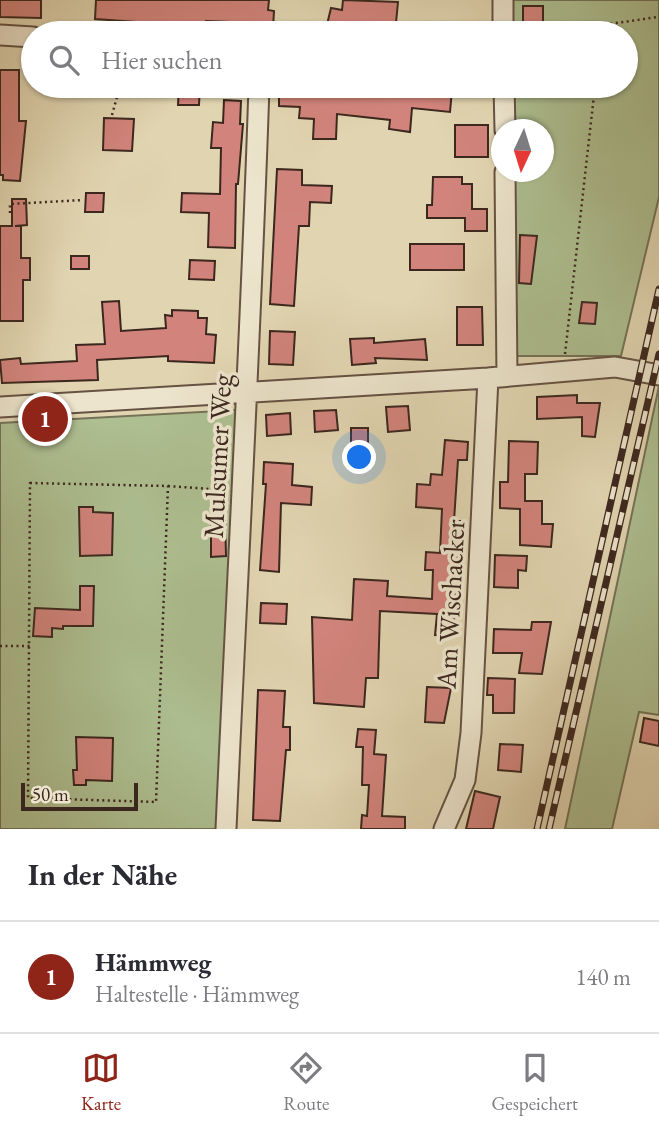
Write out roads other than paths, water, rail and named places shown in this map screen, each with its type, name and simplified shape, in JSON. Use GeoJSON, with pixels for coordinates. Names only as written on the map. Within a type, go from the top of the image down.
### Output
{"type":"FeatureCollection","features":[{"type":"Feature","properties":{"kind":"street"},"geometry":{"type":"LineString","coordinates":[[503,0],[503,21]]}},
{"type":"Feature","properties":{"kind":"street"},"geometry":{"type":"LineString","coordinates":[[0,36],[21,37]]}},
{"type":"Feature","properties":{"kind":"street","name":"Mulsumer Weg"},"geometry":{"type":"LineString","coordinates":[[226,829],[249,392],[259,98]]}},
{"type":"Feature","properties":{"kind":"street"},"geometry":{"type":"LineString","coordinates":[[504,98],[505,119]]}},
{"type":"Feature","properties":{"kind":"street","name":"Am Wischacker"},"geometry":{"type":"LineString","coordinates":[[444,829],[464,780],[471,733],[498,377],[505,182]]}},
{"type":"Feature","properties":{"kind":"street"},"geometry":{"type":"LineString","coordinates":[[0,407],[498,377],[615,367],[659,375]]}},
{"type":"Feature","properties":{"kind":"railway"},"geometry":{"type":"LineString","coordinates":[[537,829],[659,289]]}},
{"type":"Feature","properties":{"kind":"railway"},"geometry":{"type":"LineString","coordinates":[[549,829],[659,354]]}},
{"type":"Feature","properties":{"kind":"place","name":"Hämmweg"},"geometry":{"type":"Point","coordinates":[45,419]}}]}
